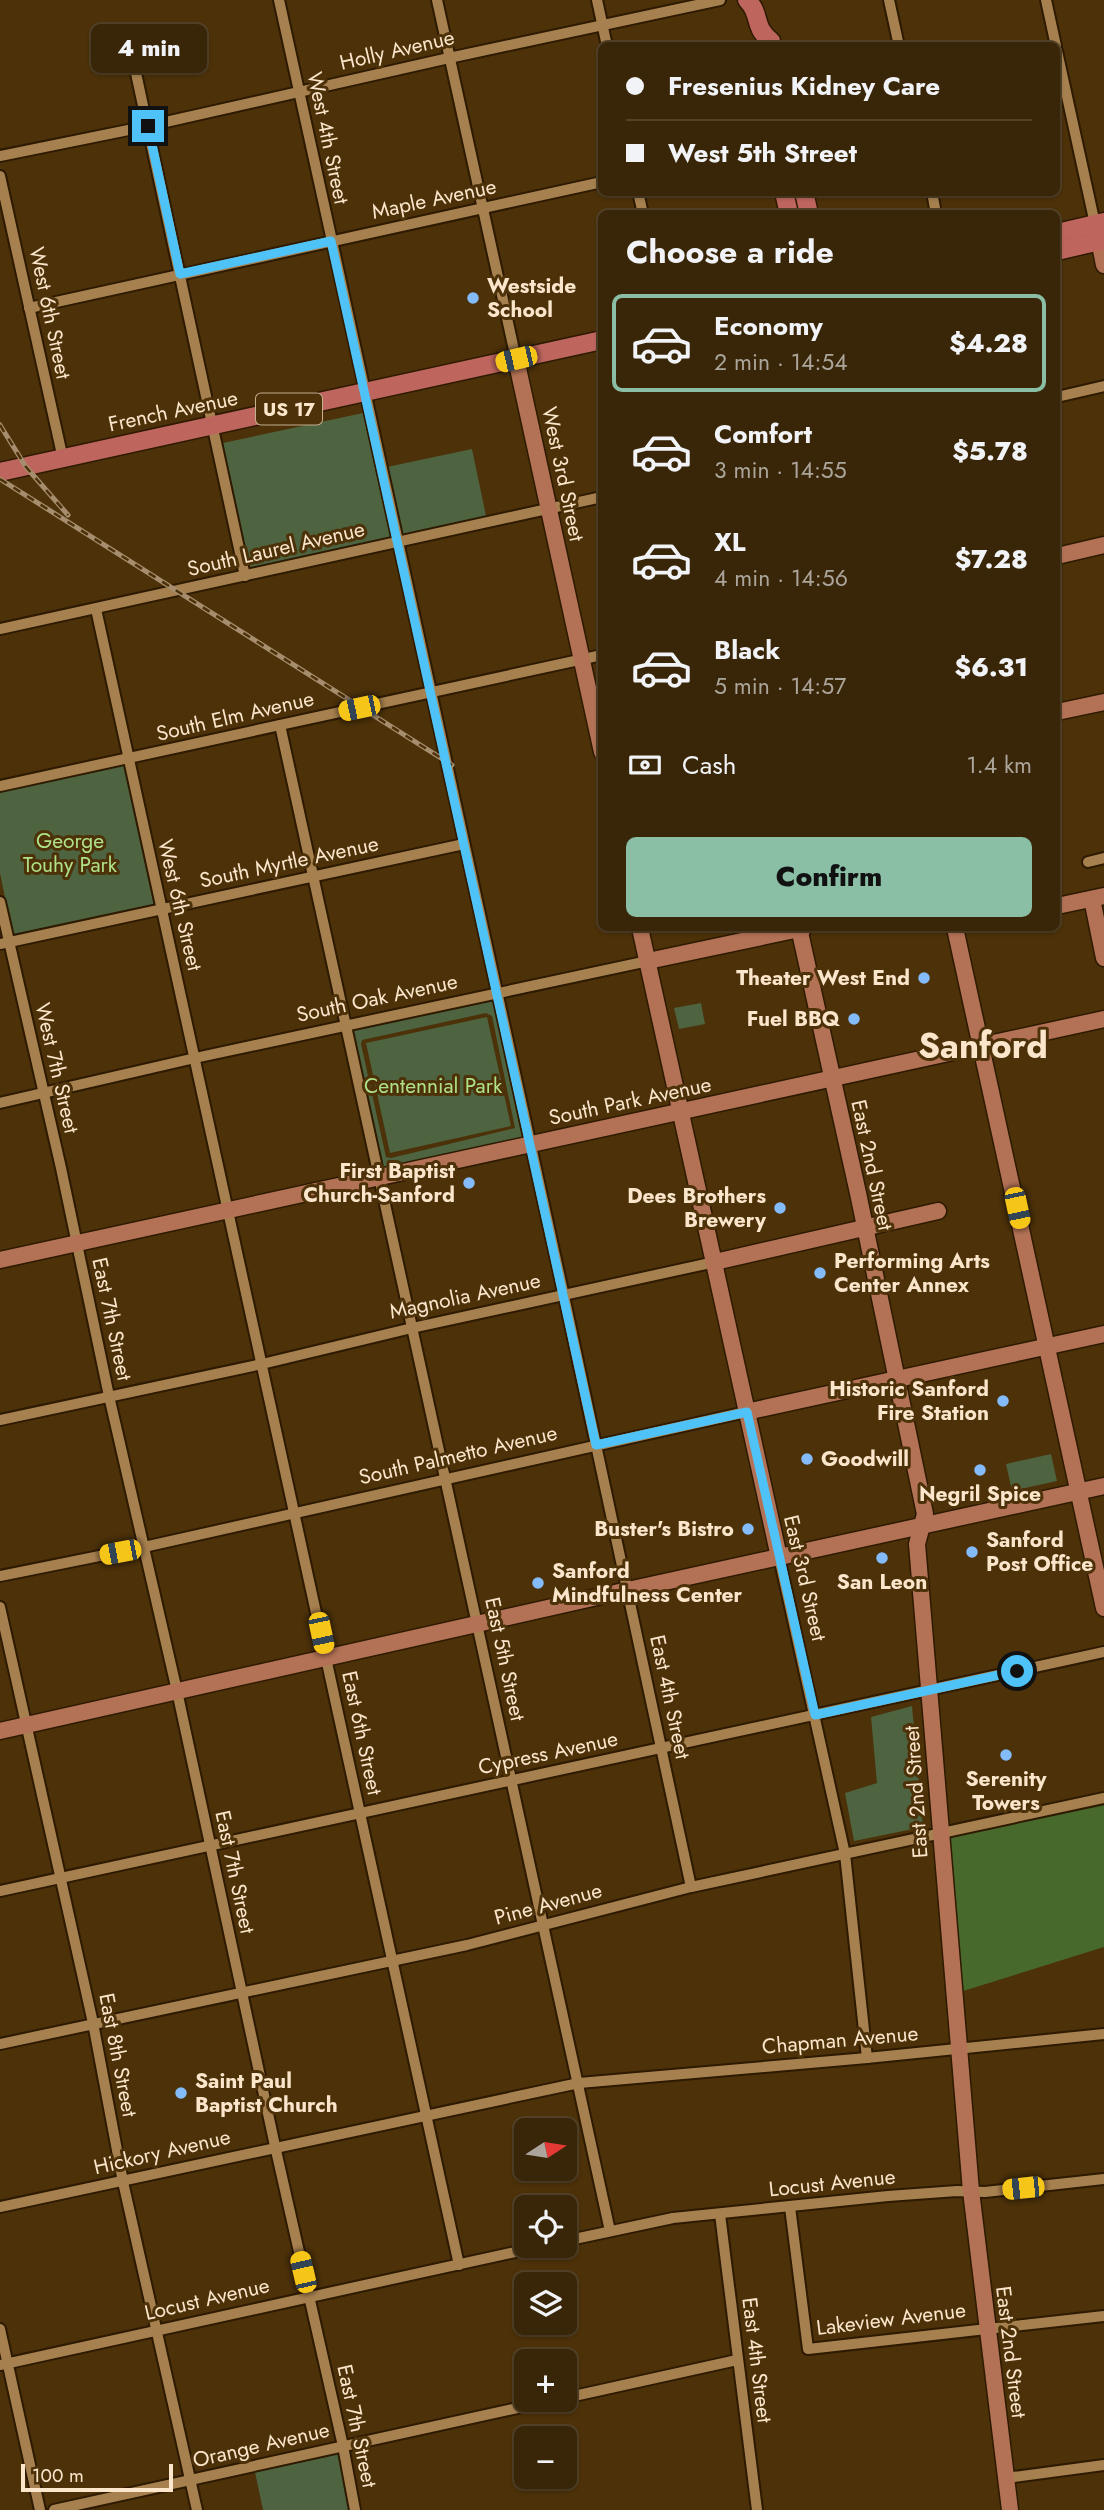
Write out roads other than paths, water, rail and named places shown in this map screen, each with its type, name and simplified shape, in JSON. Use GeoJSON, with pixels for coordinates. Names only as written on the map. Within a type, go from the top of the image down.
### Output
{"type":"FeatureCollection","features":[{"type":"Feature","properties":{"kind":"main road"},"geometry":{"type":"LineString","coordinates":[[745,0],[754,7],[760,33],[771,42]]}},
{"type":"Feature","properties":{"kind":"main road"},"geometry":{"type":"LineString","coordinates":[[745,0],[752,42]]}},
{"type":"Feature","properties":{"kind":"main road"},"geometry":{"type":"LineString","coordinates":[[762,0],[772,42]]}},
{"type":"Feature","properties":{"kind":"main road"},"geometry":{"type":"LineString","coordinates":[[1060,233],[1101,232]]}},
{"type":"Feature","properties":{"kind":"main road"},"geometry":{"type":"LineString","coordinates":[[1060,250],[1101,232]]}},
{"type":"Feature","properties":{"kind":"main road","name":"French Avenue"},"geometry":{"type":"LineString","coordinates":[[0,472],[598,341]]}},
{"type":"Feature","properties":{"kind":"street","name":"West 4th Street"},"geometry":{"type":"LineString","coordinates":[[279,0],[529,1145]]}},
{"type":"Feature","properties":{"kind":"street","name":"West 3rd Street"},"geometry":{"type":"LineString","coordinates":[[437,0],[598,734]]}},
{"type":"Feature","properties":{"kind":"street"},"geometry":{"type":"LineString","coordinates":[[597,0],[606,42]]}},
{"type":"Feature","properties":{"kind":"street","name":"Holly Avenue"},"geometry":{"type":"LineString","coordinates":[[0,156],[720,0]]}},
{"type":"Feature","properties":{"kind":"street"},"geometry":{"type":"LineString","coordinates":[[889,0],[899,42]]}},
{"type":"Feature","properties":{"kind":"street"},"geometry":{"type":"LineString","coordinates":[[1046,0],[1055,42]]}},
{"type":"Feature","properties":{"kind":"street"},"geometry":{"type":"LineString","coordinates":[[135,57],[134,64],[245,576]]}},
{"type":"Feature","properties":{"kind":"street"},"geometry":{"type":"LineString","coordinates":[[1060,82],[1101,232],[1104,265]]}},
{"type":"Feature","properties":{"kind":"street","name":"West 6th Street"},"geometry":{"type":"LineString","coordinates":[[0,176],[63,458]]}},
{"type":"Feature","properties":{"kind":"street","name":"Maple Avenue"},"geometry":{"type":"LineString","coordinates":[[29,308],[598,183]]}},
{"type":"Feature","properties":{"kind":"street"},"geometry":{"type":"LineString","coordinates":[[1060,396],[1104,386]]}},
{"type":"Feature","properties":{"kind":"street","name":"South Laurel Avenue"},"geometry":{"type":"LineString","coordinates":[[0,629],[598,498]]}},
{"type":"Feature","properties":{"kind":"street"},"geometry":{"type":"LineString","coordinates":[[1060,555],[1104,545]]}},
{"type":"Feature","properties":{"kind":"street","name":"West 6th Street"},"geometry":{"type":"LineString","coordinates":[[96,609],[227,1210]]}},
{"type":"Feature","properties":{"kind":"street","name":"South Elm Avenue"},"geometry":{"type":"LineString","coordinates":[[0,786],[598,656]]}},
{"type":"Feature","properties":{"kind":"street"},"geometry":{"type":"LineString","coordinates":[[1060,711],[1104,702]]}},
{"type":"Feature","properties":{"kind":"street","name":"East 5th Street"},"geometry":{"type":"LineString","coordinates":[[280,725],[610,2231]]}},
{"type":"Feature","properties":{"kind":"street","name":"South Myrtle Avenue"},"geometry":{"type":"LineString","coordinates":[[4,944],[464,844]]}},
{"type":"Feature","properties":{"kind":"street"},"geometry":{"type":"LineString","coordinates":[[1088,862],[1104,858]]}},
{"type":"Feature","properties":{"kind":"street"},"geometry":{"type":"LineString","coordinates":[[1060,905],[1098,897],[1104,958]]}},
{"type":"Feature","properties":{"kind":"street","name":"West 7th Street"},"geometry":{"type":"LineString","coordinates":[[0,902],[4,944],[44,1094],[76,1242]]}},
{"type":"Feature","properties":{"kind":"street"},"geometry":{"type":"LineString","coordinates":[[641,931],[680,1111]]}},
{"type":"Feature","properties":{"kind":"street","name":"South Oak Avenue"},"geometry":{"type":"LineString","coordinates":[[0,1103],[195,1058],[787,931]]}},
{"type":"Feature","properties":{"kind":"street","name":"East 2nd Street"},"geometry":{"type":"LineString","coordinates":[[802,931],[925,1514],[917,1544],[939,1832],[971,2191],[1010,2510]]}},
{"type":"Feature","properties":{"kind":"street"},"geometry":{"type":"LineString","coordinates":[[958,931],[1104,1608]]}},
{"type":"Feature","properties":{"kind":"street","name":"South Park Avenue"},"geometry":{"type":"LineString","coordinates":[[0,1260],[1104,1018]]}},
{"type":"Feature","properties":{"kind":"street","name":"East 3rd Street"},"geometry":{"type":"LineString","coordinates":[[680,1111],[845,1854],[867,2058]]}},
{"type":"Feature","properties":{"kind":"street","name":"East 4th Street"},"geometry":{"type":"LineString","coordinates":[[529,1145],[691,1888]]}},
{"type":"Feature","properties":{"kind":"street","name":"East 6th Street"},"geometry":{"type":"LineString","coordinates":[[227,1210],[459,2265]]}},
{"type":"Feature","properties":{"kind":"street","name":"Magnolia Avenue"},"geometry":{"type":"LineString","coordinates":[[0,1420],[262,1364],[938,1211]]}},
{"type":"Feature","properties":{"kind":"street","name":"East 7th Street"},"geometry":{"type":"LineString","coordinates":[[76,1242],[177,1691],[355,2510]]}},
{"type":"Feature","properties":{"kind":"street","name":"South Palmetto Avenue"},"geometry":{"type":"LineString","coordinates":[[0,1576],[144,1547],[1104,1334]]}},
{"type":"Feature","properties":{"kind":"street"},"geometry":{"type":"LineString","coordinates":[[0,1731],[1104,1486]]}},
{"type":"Feature","properties":{"kind":"street","name":"East 8th Street"},"geometry":{"type":"LineString","coordinates":[[0,1607],[93,2023],[123,2182],[197,2510]]}},
{"type":"Feature","properties":{"kind":"street","name":"Cypress Avenue"},"geometry":{"type":"LineString","coordinates":[[0,1891],[1104,1652]]}},
{"type":"Feature","properties":{"kind":"street","name":"Pine Avenue"},"geometry":{"type":"LineString","coordinates":[[0,2044],[392,1962],[691,1888],[1104,1798]]}},
{"type":"Feature","properties":{"kind":"street","name":"Chapman Avenue"},"geometry":{"type":"LineString","coordinates":[[579,2083],[1104,2034]]}},
{"type":"Feature","properties":{"kind":"street","name":"Hickory Avenue"},"geometry":{"type":"LineString","coordinates":[[0,2207],[579,2083]]}},
{"type":"Feature","properties":{"kind":"street","name":"Locust Avenue"},"geometry":{"type":"LineString","coordinates":[[577,2238],[658,2220],[888,2196],[985,2192],[1104,2179]]}},
{"type":"Feature","properties":{"kind":"street","name":"Lakeview Avenue"},"geometry":{"type":"LineString","coordinates":[[790,2207],[808,2349],[1104,2316]]}},
{"type":"Feature","properties":{"kind":"street","name":"East 4th Street"},"geometry":{"type":"LineString","coordinates":[[720,2214],[757,2510]]}},
{"type":"Feature","properties":{"kind":"street","name":"Locust Avenue"},"geometry":{"type":"LineString","coordinates":[[4,2364],[514,2252]]}},
{"type":"Feature","properties":{"kind":"street"},"geometry":{"type":"LineString","coordinates":[[0,2329],[4,2364],[40,2510]]}},
{"type":"Feature","properties":{"kind":"street"},"geometry":{"type":"LineString","coordinates":[[577,2395],[737,2360]]}},
{"type":"Feature","properties":{"kind":"street","name":"Orange Avenue"},"geometry":{"type":"LineString","coordinates":[[54,2510],[514,2409]]}},
{"type":"Feature","properties":{"kind":"street"},"geometry":{"type":"LineString","coordinates":[[1006,2478],[1104,2465]]}},
{"type":"Feature","properties":{"kind":"railway"},"geometry":{"type":"LineString","coordinates":[[0,425],[26,467],[68,515]]}},
{"type":"Feature","properties":{"kind":"railway"},"geometry":{"type":"LineString","coordinates":[[0,479],[452,765]]}},
{"type":"Feature","properties":{"kind":"place","name":"Westside School"},"geometry":{"type":"Point","coordinates":[473,298]}},
{"type":"Feature","properties":{"kind":"place","name":"Theater West End"},"geometry":{"type":"Point","coordinates":[924,978]}},
{"type":"Feature","properties":{"kind":"place","name":"Fuel BBQ"},"geometry":{"type":"Point","coordinates":[854,1019]}},
{"type":"Feature","properties":{"kind":"place","name":"First Baptist Church-Sanford"},"geometry":{"type":"Point","coordinates":[469,1183]}},
{"type":"Feature","properties":{"kind":"place","name":"Dees Brothers Brewery"},"geometry":{"type":"Point","coordinates":[780,1208]}},
{"type":"Feature","properties":{"kind":"place","name":"Performing Arts Center Annex"},"geometry":{"type":"Point","coordinates":[820,1273]}},
{"type":"Feature","properties":{"kind":"place","name":"Historic Sanford Fire Station"},"geometry":{"type":"Point","coordinates":[1003,1401]}},
{"type":"Feature","properties":{"kind":"place","name":"Goodwill"},"geometry":{"type":"Point","coordinates":[807,1459]}},
{"type":"Feature","properties":{"kind":"place","name":"Negril Spice"},"geometry":{"type":"Point","coordinates":[980,1470]}},
{"type":"Feature","properties":{"kind":"place","name":"Buster's Bistro"},"geometry":{"type":"Point","coordinates":[748,1529]}},
{"type":"Feature","properties":{"kind":"place","name":"Sanford Post Office"},"geometry":{"type":"Point","coordinates":[972,1552]}},
{"type":"Feature","properties":{"kind":"place","name":"San Leon"},"geometry":{"type":"Point","coordinates":[882,1558]}},
{"type":"Feature","properties":{"kind":"place","name":"Sanford Mindfulness Center"},"geometry":{"type":"Point","coordinates":[538,1583]}},
{"type":"Feature","properties":{"kind":"place","name":"Serenity Towers"},"geometry":{"type":"Point","coordinates":[1006,1755]}},
{"type":"Feature","properties":{"kind":"place","name":"Saint Paul Baptist Church"},"geometry":{"type":"Point","coordinates":[181,2093]}},
{"type":"Feature","properties":{"kind":"district","name":"Sanford"},"geometry":{"type":"Point","coordinates":[983,1046]}},
{"type":"Feature","properties":{"kind":"park label","name":"George Touhy Park"},"geometry":{"type":"Point","coordinates":[70,853]}},
{"type":"Feature","properties":{"kind":"park label","name":"Centennial Park"},"geometry":{"type":"Point","coordinates":[433,1086]}}]}
